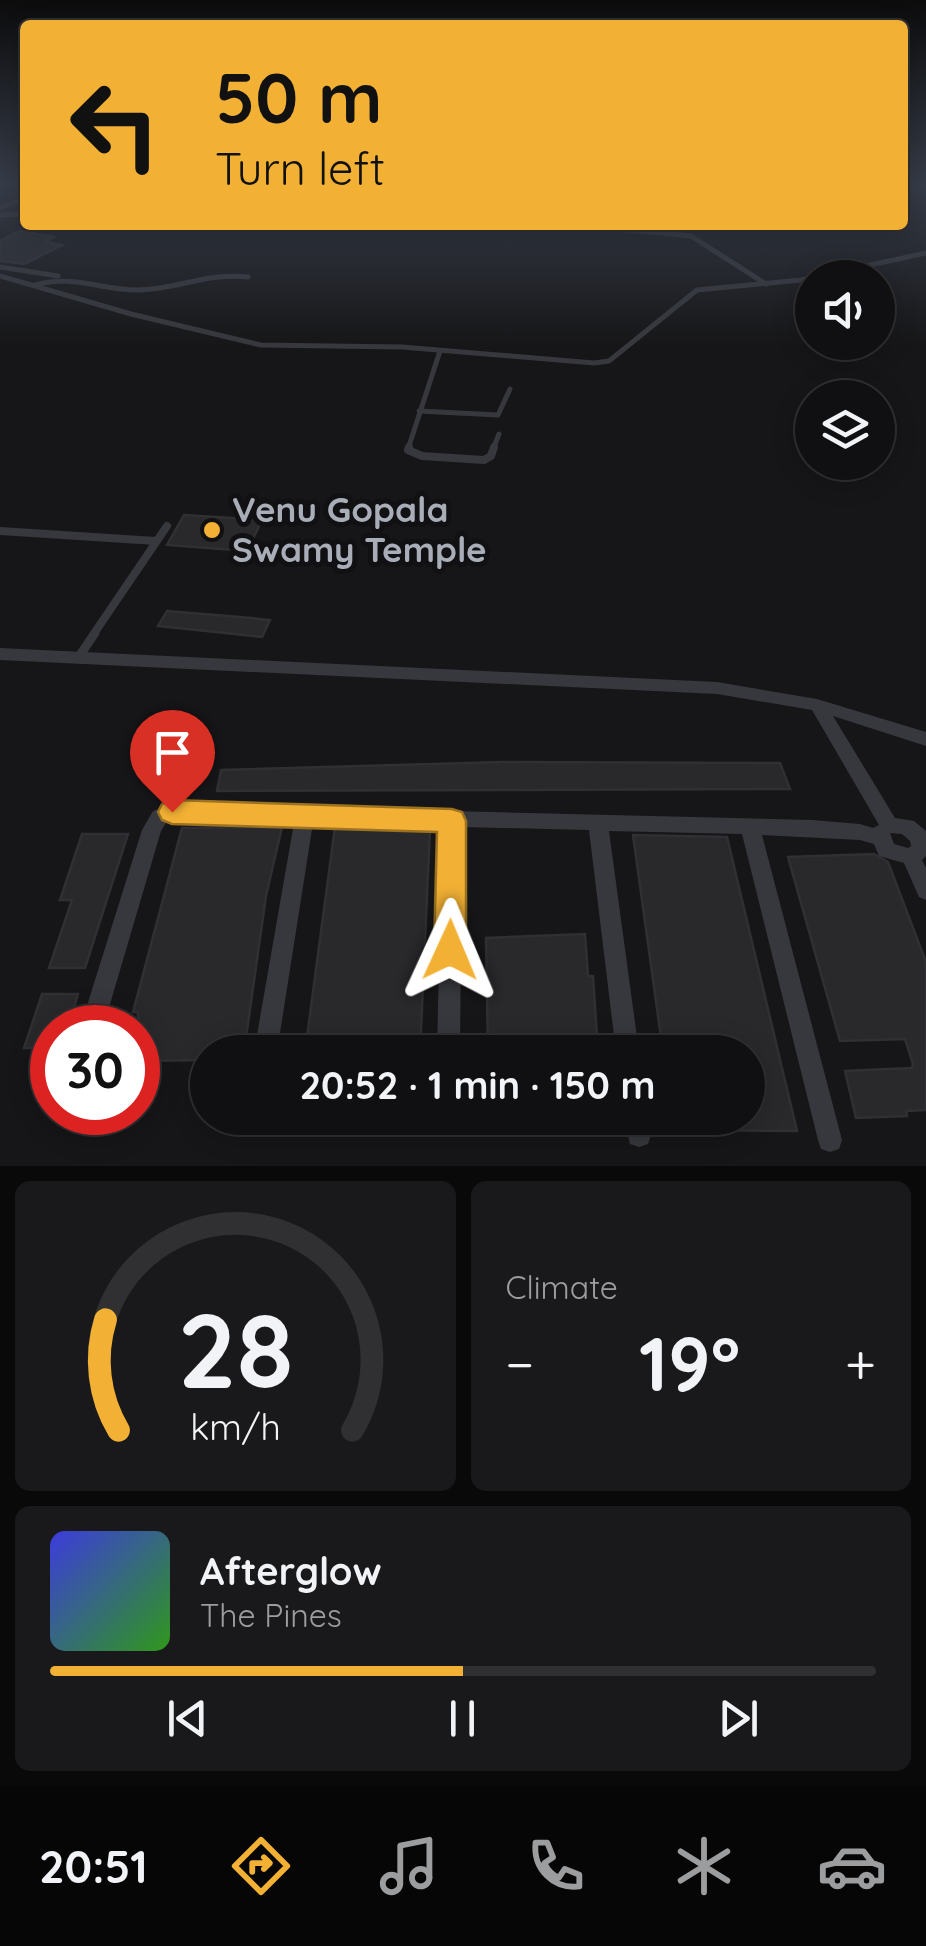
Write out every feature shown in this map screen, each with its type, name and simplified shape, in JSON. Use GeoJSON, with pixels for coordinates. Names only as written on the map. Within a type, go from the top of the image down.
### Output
{"type":"FeatureCollection","features":[{"type":"Feature","properties":{"kind":"street"},"geometry":{"type":"LineString","coordinates":[[0,654],[761,692],[926,739]]}},
{"type":"Feature","properties":{"kind":"street"},"geometry":{"type":"LineString","coordinates":[[818,706],[893,855],[919,852]]}},
{"type":"Feature","properties":{"kind":"street"},"geometry":{"type":"LineString","coordinates":[[99,1005],[152,830],[160,816],[172,812],[452,821],[598,820],[884,832],[899,824],[914,831],[926,891]]}},
{"type":"Feature","properties":{"kind":"street"},"geometry":{"type":"LineString","coordinates":[[268,1035],[304,818]]}},
{"type":"Feature","properties":{"kind":"street"},"geometry":{"type":"LineString","coordinates":[[598,820],[626,1035]]}},
{"type":"Feature","properties":{"kind":"street"},"geometry":{"type":"LineString","coordinates":[[448,1035],[452,821]]}},
{"type":"Feature","properties":{"kind":"street"},"geometry":{"type":"LineString","coordinates":[[750,826],[830,1140]]}},
{"type":"Feature","properties":{"kind":"lane"},"geometry":{"type":"LineString","coordinates":[[695,238],[766,284]]}},
{"type":"Feature","properties":{"kind":"lane"},"geometry":{"type":"LineString","coordinates":[[0,276],[131,314],[261,345],[609,361],[688,294],[766,284],[926,253]]}},
{"type":"Feature","properties":{"kind":"lane"},"geometry":{"type":"LineString","coordinates":[[0,267],[140,290],[221,272],[248,277]]}},
{"type":"Feature","properties":{"kind":"lane"},"geometry":{"type":"LineString","coordinates":[[35,286],[58,276]]}},
{"type":"Feature","properties":{"kind":"lane"},"geometry":{"type":"LineString","coordinates":[[440,351],[408,450],[415,455],[484,460],[492,456],[499,434]]}},
{"type":"Feature","properties":{"kind":"lane"},"geometry":{"type":"LineString","coordinates":[[420,411],[498,415],[510,389]]}},
{"type":"Feature","properties":{"kind":"lane"},"geometry":{"type":"LineString","coordinates":[[80,655],[167,526]]}},
{"type":"Feature","properties":{"kind":"lane"},"geometry":{"type":"LineString","coordinates":[[0,532],[156,541]]}},
{"type":"Feature","properties":{"kind":"building"},"geometry":{"type":"Polygon","coordinates":[[[52,238],[46,242],[62,245],[24,264],[0,261],[0,241],[52,238]]]}},
{"type":"Feature","properties":{"kind":"building"},"geometry":{"type":"Polygon","coordinates":[[[184,515],[262,520],[247,551],[167,545],[184,515]]]}},
{"type":"Feature","properties":{"kind":"building"},"geometry":{"type":"Polygon","coordinates":[[[167,611],[270,620],[262,637],[158,626],[167,611]]]}},
{"type":"Feature","properties":{"kind":"building"},"geometry":{"type":"Polygon","coordinates":[[[503,762],[780,763],[790,789],[217,791],[221,770],[503,762]]]}},
{"type":"Feature","properties":{"kind":"building"},"geometry":{"type":"Polygon","coordinates":[[[282,827],[266,896],[246,1035],[190,1035],[190,1060],[160,1061],[160,1005],[135,1005],[182,828],[282,827]]]}},
{"type":"Feature","properties":{"kind":"building"},"geometry":{"type":"Polygon","coordinates":[[[335,827],[430,829],[421,1035],[307,1035],[335,827]]]}},
{"type":"Feature","properties":{"kind":"building"},"geometry":{"type":"Polygon","coordinates":[[[82,834],[128,834],[85,968],[49,968],[72,900],[60,900],[82,834]]]}},
{"type":"Feature","properties":{"kind":"building"},"geometry":{"type":"Polygon","coordinates":[[[633,835],[727,837],[797,1131],[765,1131],[765,1035],[661,1035],[633,835]]]}},
{"type":"Feature","properties":{"kind":"building"},"geometry":{"type":"Polygon","coordinates":[[[874,854],[888,862],[926,962],[926,1110],[906,1111],[907,1116],[856,1118],[845,1071],[912,1068],[913,1064],[905,1039],[840,1041],[788,857],[874,854]]]}},
{"type":"Feature","properties":{"kind":"building"},"geometry":{"type":"Polygon","coordinates":[[[585,934],[588,976],[593,976],[597,1035],[488,1035],[486,938],[585,934]]]}},
{"type":"Feature","properties":{"kind":"building"},"geometry":{"type":"Polygon","coordinates":[[[42,994],[78,994],[75,1005],[38,1005],[42,994]]]}},
{"type":"Feature","properties":{"kind":"place","name":"Venu Gopala Swamy Temple"},"geometry":{"type":"Point","coordinates":[212,530]}},
{"type":"Feature","properties":{"kind":"route"},"geometry":{"type":"LineString","coordinates":[[172,812],[452,821],[450,950]]}}]}
